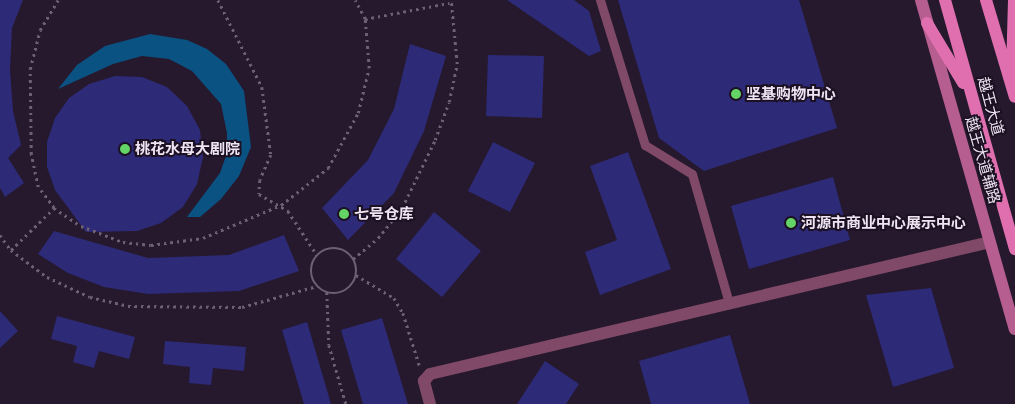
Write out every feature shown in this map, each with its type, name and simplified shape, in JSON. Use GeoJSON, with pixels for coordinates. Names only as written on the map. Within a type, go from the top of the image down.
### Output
{"type":"FeatureCollection","features":[{"type":"Feature","properties":{"kind":"main road","name":"越王大道辅路"},"geometry":{"type":"LineString","coordinates":[[921,0],[1015,329]]}},
{"type":"Feature","properties":{"kind":"main road","name":"越王大道"},"geometry":{"type":"LineString","coordinates":[[945,0],[1015,249]]}},
{"type":"Feature","properties":{"kind":"main road","name":"越王大道"},"geometry":{"type":"LineString","coordinates":[[986,0],[1015,97]]}},
{"type":"Feature","properties":{"kind":"main road"},"geometry":{"type":"LineString","coordinates":[[1011,84],[1014,0]]}},
{"type":"Feature","properties":{"kind":"main road"},"geometry":{"type":"LineString","coordinates":[[927,23],[971,97]]}},
{"type":"Feature","properties":{"kind":"street"},"geometry":{"type":"LineString","coordinates":[[430,404],[424,381],[430,374],[990,242]]}},
{"type":"Feature","properties":{"kind":"lane"},"geometry":{"type":"LineString","coordinates":[[600,0],[645,145],[692,174],[729,304]]}},
{"type":"Feature","properties":{"kind":"path"},"geometry":{"type":"LineString","coordinates":[[58,0],[40,30],[30,69],[31,154],[38,187],[54,208],[98,232],[123,242],[151,245],[203,238],[281,205],[328,168],[358,113],[369,68],[364,19],[355,0]]}},
{"type":"Feature","properties":{"kind":"path"},"geometry":{"type":"LineString","coordinates":[[218,0],[262,87],[271,155],[260,180],[259,194],[281,205],[317,255]]}},
{"type":"Feature","properties":{"kind":"path"},"geometry":{"type":"LineString","coordinates":[[353,259],[378,238],[402,208],[435,140],[449,102],[456,64],[450,2],[364,19]]}},
{"type":"Feature","properties":{"kind":"path"},"geometry":{"type":"LineString","coordinates":[[11,250],[54,208]]}},
{"type":"Feature","properties":{"kind":"path"},"geometry":{"type":"LineString","coordinates":[[0,235],[11,250],[56,281],[90,297],[128,306],[242,307],[317,286]]}},
{"type":"Feature","properties":{"kind":"path"},"geometry":{"type":"LineString","coordinates":[[336,248],[353,259],[356,275],[347,289],[327,292],[317,286],[311,270],[317,255],[336,248]]}},
{"type":"Feature","properties":{"kind":"path"},"geometry":{"type":"LineString","coordinates":[[356,275],[394,298],[403,313],[424,381]]}},
{"type":"Feature","properties":{"kind":"path"},"geometry":{"type":"LineString","coordinates":[[327,292],[329,345],[346,404]]}},
{"type":"Feature","properties":{"kind":"water"},"geometry":{"type":"Polygon","coordinates":[[[150,34],[187,40],[207,49],[226,64],[244,91],[251,147],[239,176],[221,199],[200,217],[187,217],[220,173],[227,153],[227,133],[221,104],[192,71],[169,59],[142,56],[113,64],[58,89],[77,65],[105,46],[150,34]]]}},
{"type":"Feature","properties":{"kind":"building"},"geometry":{"type":"Polygon","coordinates":[[[0,0],[23,0],[12,28],[10,70],[13,111],[21,145],[8,158],[24,183],[5,197],[0,188],[0,0]]]}},
{"type":"Feature","properties":{"kind":"building"},"geometry":{"type":"Polygon","coordinates":[[[507,0],[574,0],[589,11],[601,51],[589,56],[507,0]]]}},
{"type":"Feature","properties":{"kind":"building","name":"坚基购物中心"},"geometry":{"type":"Polygon","coordinates":[[[618,0],[799,0],[837,128],[704,171],[659,138],[618,0]]]}},
{"type":"Feature","properties":{"kind":"building"},"geometry":{"type":"Polygon","coordinates":[[[410,44],[446,56],[424,131],[394,193],[348,240],[322,208],[368,160],[394,109],[410,44]]]}},
{"type":"Feature","properties":{"kind":"building"},"geometry":{"type":"Polygon","coordinates":[[[488,55],[544,56],[542,118],[486,116],[488,55]]]}},
{"type":"Feature","properties":{"kind":"building","name":"桃花水母大剧院"},"geometry":{"type":"Polygon","coordinates":[[[115,76],[142,77],[167,87],[187,106],[200,130],[203,157],[197,184],[183,207],[161,223],[137,231],[86,232],[55,190],[47,167],[47,142],[55,118],[69,98],[89,84],[115,76]]]}},
{"type":"Feature","properties":{"kind":"building"},"geometry":{"type":"Polygon","coordinates":[[[493,142],[535,163],[510,212],[468,191],[493,142]]]}},
{"type":"Feature","properties":{"kind":"building"},"geometry":{"type":"Polygon","coordinates":[[[628,152],[671,269],[600,295],[585,252],[617,240],[590,166],[628,152]]]}},
{"type":"Feature","properties":{"kind":"building","name":"河源市商业中心展示中心"},"geometry":{"type":"Polygon","coordinates":[[[833,177],[850,240],[749,269],[731,206],[833,177]]]}},
{"type":"Feature","properties":{"kind":"building"},"geometry":{"type":"Polygon","coordinates":[[[434,212],[481,251],[442,297],[396,259],[434,212]]]}},
{"type":"Feature","properties":{"kind":"building"},"geometry":{"type":"Polygon","coordinates":[[[54,231],[148,258],[229,255],[284,235],[299,271],[239,291],[148,294],[104,287],[68,273],[38,254],[54,231]]]}},
{"type":"Feature","properties":{"kind":"building"},"geometry":{"type":"Polygon","coordinates":[[[931,288],[954,368],[893,387],[866,295],[931,288]]]}},
{"type":"Feature","properties":{"kind":"building"},"geometry":{"type":"Polygon","coordinates":[[[0,311],[18,331],[0,348],[0,311]]]}},
{"type":"Feature","properties":{"kind":"building"},"geometry":{"type":"Polygon","coordinates":[[[57,316],[135,337],[129,359],[99,351],[94,368],[73,362],[77,346],[51,339],[57,316]]]}},
{"type":"Feature","properties":{"kind":"building"},"geometry":{"type":"Polygon","coordinates":[[[382,318],[408,404],[363,404],[341,330],[382,318]]]}},
{"type":"Feature","properties":{"kind":"building"},"geometry":{"type":"Polygon","coordinates":[[[307,322],[331,404],[304,404],[282,330],[307,322]]]}},
{"type":"Feature","properties":{"kind":"building"},"geometry":{"type":"Polygon","coordinates":[[[730,335],[750,404],[651,404],[639,361],[730,335]]]}},
{"type":"Feature","properties":{"kind":"building"},"geometry":{"type":"Polygon","coordinates":[[[165,341],[246,347],[244,371],[213,368],[211,385],[189,383],[190,367],[163,364],[165,341]]]}},
{"type":"Feature","properties":{"kind":"building"},"geometry":{"type":"Polygon","coordinates":[[[545,361],[579,384],[566,404],[517,404],[545,361]]]}},
{"type":"Feature","properties":{"kind":"place","name":"坚基购物中心"},"geometry":{"type":"Point","coordinates":[736,94]}},
{"type":"Feature","properties":{"kind":"place","name":"桃花水母大剧院"},"geometry":{"type":"Point","coordinates":[125,149]}},
{"type":"Feature","properties":{"kind":"place","name":"七号仓库"},"geometry":{"type":"Point","coordinates":[344,214]}},
{"type":"Feature","properties":{"kind":"place","name":"河源市商业中心展示中心"},"geometry":{"type":"Point","coordinates":[791,223]}}]}
